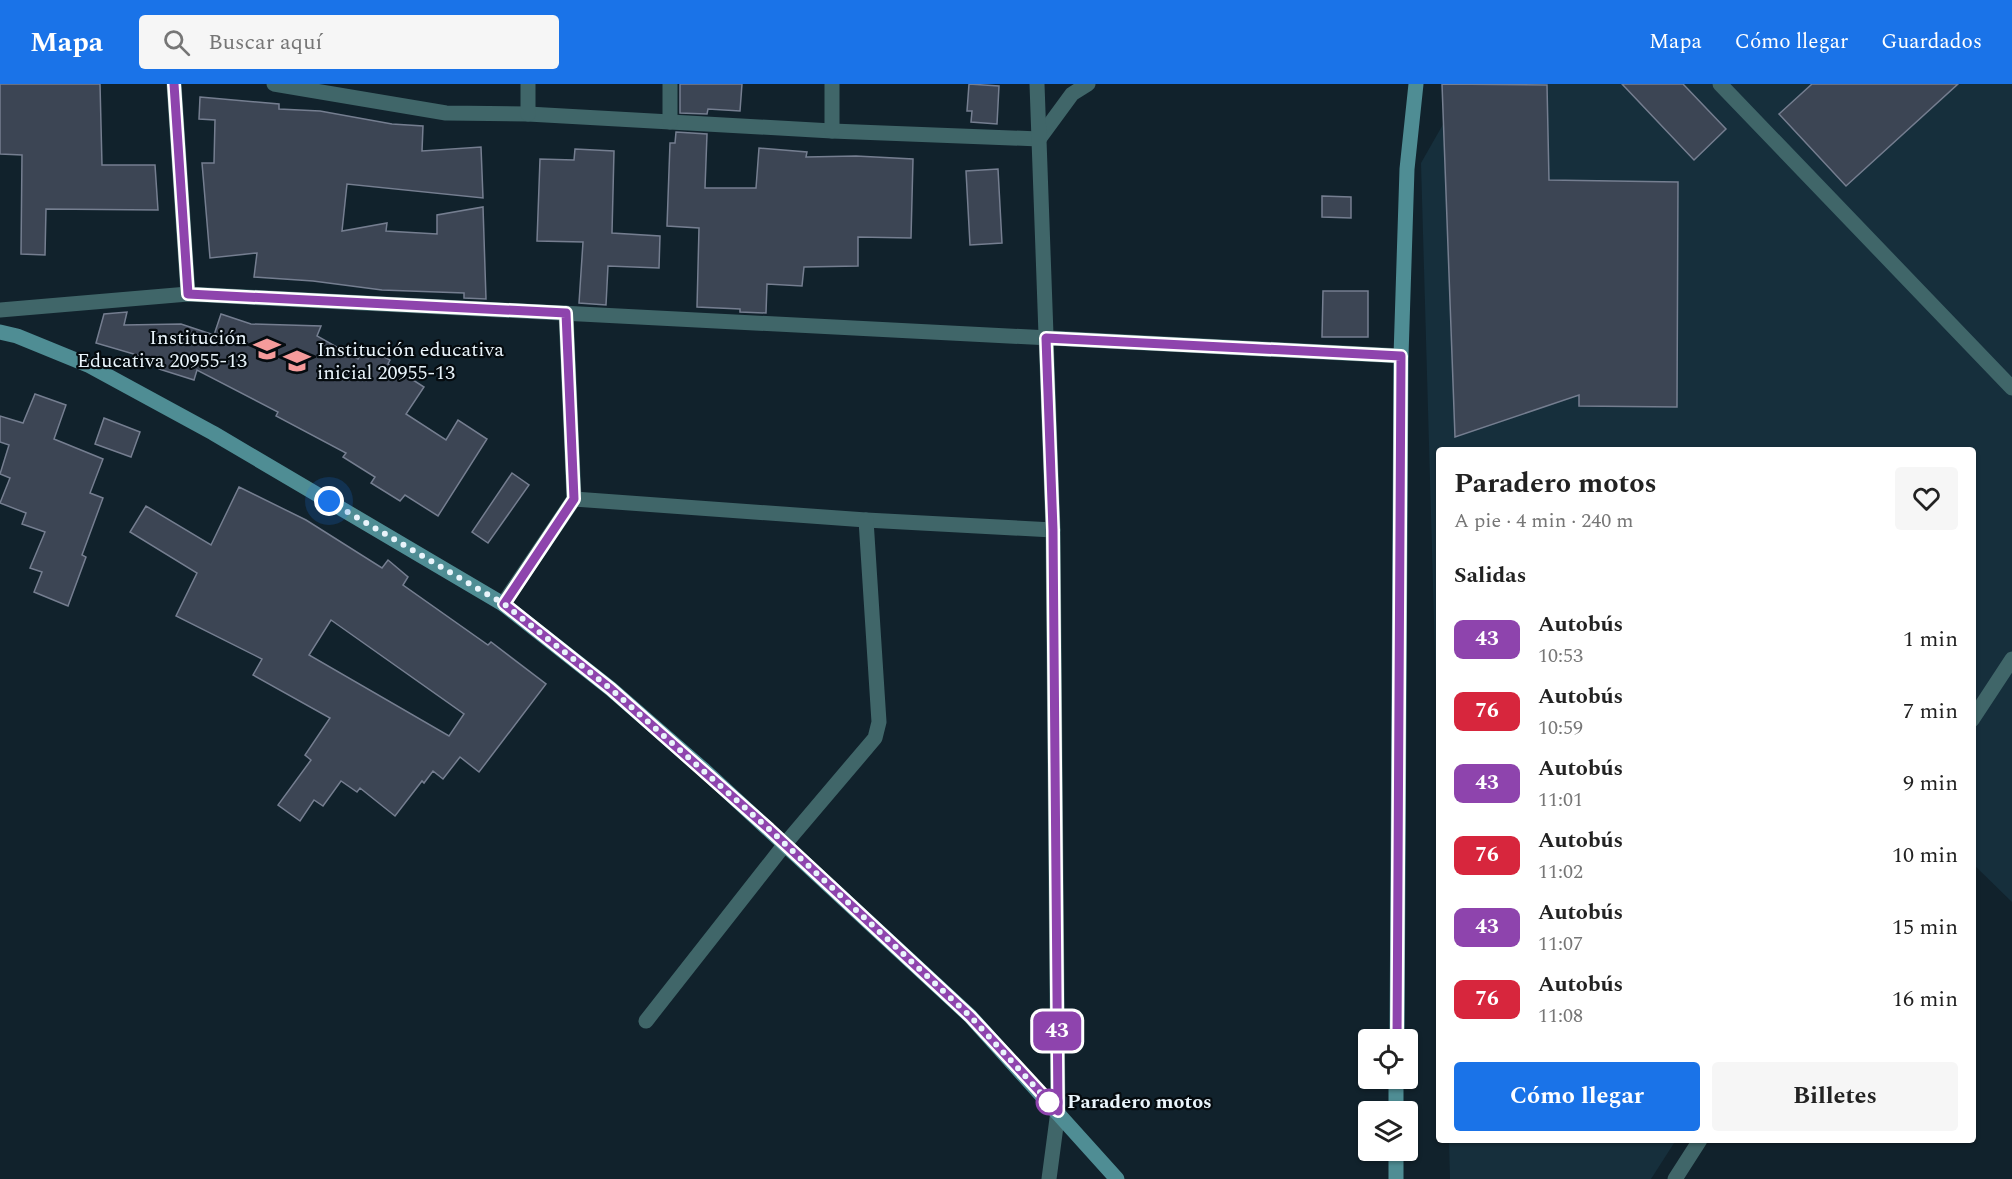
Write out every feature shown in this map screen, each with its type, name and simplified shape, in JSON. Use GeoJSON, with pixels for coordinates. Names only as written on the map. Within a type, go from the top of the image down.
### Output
{"type":"FeatureCollection","features":[{"type":"Feature","properties":{"kind":"street"},"geometry":{"type":"LineString","coordinates":[[174,84],[188,294]]}},
{"type":"Feature","properties":{"kind":"street"},"geometry":{"type":"LineString","coordinates":[[274,84],[446,113],[528,114],[832,131],[1039,139]]}},
{"type":"Feature","properties":{"kind":"street"},"geometry":{"type":"LineString","coordinates":[[528,84],[528,114]]}},
{"type":"Feature","properties":{"kind":"street"},"geometry":{"type":"LineString","coordinates":[[670,84],[670,122]]}},
{"type":"Feature","properties":{"kind":"street"},"geometry":{"type":"LineString","coordinates":[[832,84],[832,131]]}},
{"type":"Feature","properties":{"kind":"street"},"geometry":{"type":"LineString","coordinates":[[1037,84],[1053,530],[1058,1111],[1049,1179]]}},
{"type":"Feature","properties":{"kind":"street"},"geometry":{"type":"LineString","coordinates":[[1039,139],[1072,94],[1088,84]]}},
{"type":"Feature","properties":{"kind":"street"},"geometry":{"type":"LineString","coordinates":[[1397,1029],[1401,356],[1407,169],[1416,84]]}},
{"type":"Feature","properties":{"kind":"street"},"geometry":{"type":"LineString","coordinates":[[1720,84],[2012,388]]}},
{"type":"Feature","properties":{"kind":"street"},"geometry":{"type":"LineString","coordinates":[[0,310],[188,294],[1401,356]]}},
{"type":"Feature","properties":{"kind":"street"},"geometry":{"type":"LineString","coordinates":[[504,604],[574,499],[566,313]]}},
{"type":"Feature","properties":{"kind":"street"},"geometry":{"type":"LineString","coordinates":[[0,332],[17,336],[109,376],[213,433],[504,604],[611,689],[785,844],[970,1016],[1117,1179]]}},
{"type":"Feature","properties":{"kind":"street"},"geometry":{"type":"LineString","coordinates":[[574,499],[866,520],[1053,530]]}},
{"type":"Feature","properties":{"kind":"street"},"geometry":{"type":"LineString","coordinates":[[646,1021],[785,844],[874,738],[879,722],[866,520]]}},
{"type":"Feature","properties":{"kind":"street"},"geometry":{"type":"LineString","coordinates":[[1976,714],[2012,659]]}},
{"type":"Feature","properties":{"kind":"street"},"geometry":{"type":"LineString","coordinates":[[1675,1179],[1698,1143]]}},
{"type":"Feature","properties":{"kind":"street"},"geometry":{"type":"LineString","coordinates":[[1396,1161],[1396,1179]]}},
{"type":"Feature","properties":{"kind":"shaded area"},"geometry":{"type":"Polygon","coordinates":[[[1466,84],[2012,84],[2012,902],[1976,867],[1976,447],[1436,447],[1436,691],[1421,163],[1466,84]]]}},
{"type":"Feature","properties":{"kind":"shaded area"},"geometry":{"type":"Polygon","coordinates":[[[1449,1143],[1674,1143],[1651,1179],[1450,1179],[1449,1143]]]}},
{"type":"Feature","properties":{"kind":"building"},"geometry":{"type":"Polygon","coordinates":[[[0,84],[100,84],[102,165],[155,165],[158,210],[46,209],[45,255],[21,254],[22,155],[0,154],[0,84]]]}},
{"type":"Feature","properties":{"kind":"building"},"geometry":{"type":"Polygon","coordinates":[[[680,84],[742,84],[740,111],[708,109],[707,114],[680,113],[680,84]]]}},
{"type":"Feature","properties":{"kind":"building"},"geometry":{"type":"Polygon","coordinates":[[[969,84],[999,86],[997,124],[971,122],[972,111],[967,111],[969,84]]]}},
{"type":"Feature","properties":{"kind":"building"},"geometry":{"type":"Polygon","coordinates":[[[1442,84],[1547,85],[1549,180],[1678,182],[1677,407],[1579,406],[1579,395],[1455,437],[1442,84]]]}},
{"type":"Feature","properties":{"kind":"building"},"geometry":{"type":"Polygon","coordinates":[[[1622,84],[1683,84],[1726,129],[1694,160],[1622,84]]]}},
{"type":"Feature","properties":{"kind":"building"},"geometry":{"type":"Polygon","coordinates":[[[1812,84],[1958,84],[1846,186],[1779,114],[1812,84]]]}},
{"type":"Feature","properties":{"kind":"building"},"geometry":{"type":"Polygon","coordinates":[[[200,97],[279,104],[279,109],[320,111],[392,124],[423,126],[422,151],[481,147],[483,198],[347,184],[342,231],[387,223],[386,231],[437,234],[437,215],[483,207],[486,299],[464,298],[464,293],[382,290],[313,281],[254,277],[257,253],[210,258],[202,163],[214,163],[215,120],[199,119],[200,97]]]}},
{"type":"Feature","properties":{"kind":"building"},"geometry":{"type":"Polygon","coordinates":[[[676,132],[707,134],[705,188],[756,188],[759,148],[807,152],[806,157],[856,156],[913,159],[911,238],[858,237],[858,266],[804,267],[802,286],[767,284],[766,313],[697,307],[699,228],[667,226],[670,143],[675,143],[676,132]]]}},
{"type":"Feature","properties":{"kind":"building"},"geometry":{"type":"Polygon","coordinates":[[[575,149],[614,151],[612,233],[660,236],[659,268],[608,266],[606,305],[579,303],[583,242],[537,241],[540,159],[574,160],[575,149]]]}},
{"type":"Feature","properties":{"kind":"building"},"geometry":{"type":"Polygon","coordinates":[[[998,169],[1002,243],[970,245],[966,171],[998,169]]]}},
{"type":"Feature","properties":{"kind":"building"},"geometry":{"type":"Polygon","coordinates":[[[1322,196],[1351,197],[1351,218],[1322,217],[1322,196]]]}},
{"type":"Feature","properties":{"kind":"building"},"geometry":{"type":"Polygon","coordinates":[[[1323,291],[1368,291],[1368,337],[1322,337],[1323,291]]]}},
{"type":"Feature","properties":{"kind":"building"},"geometry":{"type":"Polygon","coordinates":[[[127,312],[124,325],[181,324],[214,335],[221,314],[251,324],[321,326],[317,336],[358,359],[365,346],[390,360],[388,364],[424,387],[406,414],[446,440],[458,420],[487,439],[438,516],[405,495],[400,501],[371,483],[375,477],[343,457],[346,453],[276,416],[278,412],[197,370],[194,380],[159,369],[161,362],[96,343],[104,314],[127,312]]]}},
{"type":"Feature","properties":{"kind":"building"},"geometry":{"type":"Polygon","coordinates":[[[35,394],[66,405],[54,439],[103,459],[90,493],[103,498],[82,555],[86,557],[68,606],[34,592],[42,572],[30,568],[45,532],[22,524],[26,513],[0,503],[10,478],[0,474],[9,445],[0,442],[0,416],[23,423],[35,394]]]}},
{"type":"Feature","properties":{"kind":"building"},"geometry":{"type":"Polygon","coordinates":[[[104,418],[140,432],[131,457],[95,444],[104,418]]]}},
{"type":"Feature","properties":{"kind":"building"},"geometry":{"type":"Polygon","coordinates":[[[512,473],[529,485],[488,543],[472,532],[512,473]]]}},
{"type":"Feature","properties":{"kind":"building"},"geometry":{"type":"Polygon","coordinates":[[[239,487],[306,520],[382,568],[388,560],[408,577],[403,585],[488,645],[491,642],[546,684],[479,772],[460,757],[443,779],[433,771],[424,783],[422,781],[395,816],[360,788],[357,792],[341,781],[323,806],[314,800],[300,821],[278,805],[311,760],[305,755],[330,718],[253,675],[262,659],[176,616],[197,573],[130,532],[146,506],[211,545],[239,487]],[[331,620],[309,655],[449,736],[464,714],[331,620]]]}},
{"type":"Feature","properties":{"kind":"bus line","name":"43"},"geometry":{"type":"LineString","coordinates":[[174,84],[188,294],[566,313],[574,499],[504,604],[611,689],[769,829],[970,1016],[1058,1111],[1053,530],[1046,338],[1401,356],[1397,1029]]}},
{"type":"Feature","properties":{"kind":"place","name":"Institución Educativa 20955-13"},"geometry":{"type":"Point","coordinates":[267,349]}},
{"type":"Feature","properties":{"kind":"place","name":"Institución educativa inicial 20955-13"},"geometry":{"type":"Point","coordinates":[297,361]}},
{"type":"Feature","properties":{"kind":"place","name":"Paradero motos"},"geometry":{"type":"Point","coordinates":[1049,1102]}},
{"type":"Feature","properties":{"kind":"route"},"geometry":{"type":"LineString","coordinates":[[329,501],[504,604],[611,689],[769,829],[970,1016],[1049,1102]]}}]}
